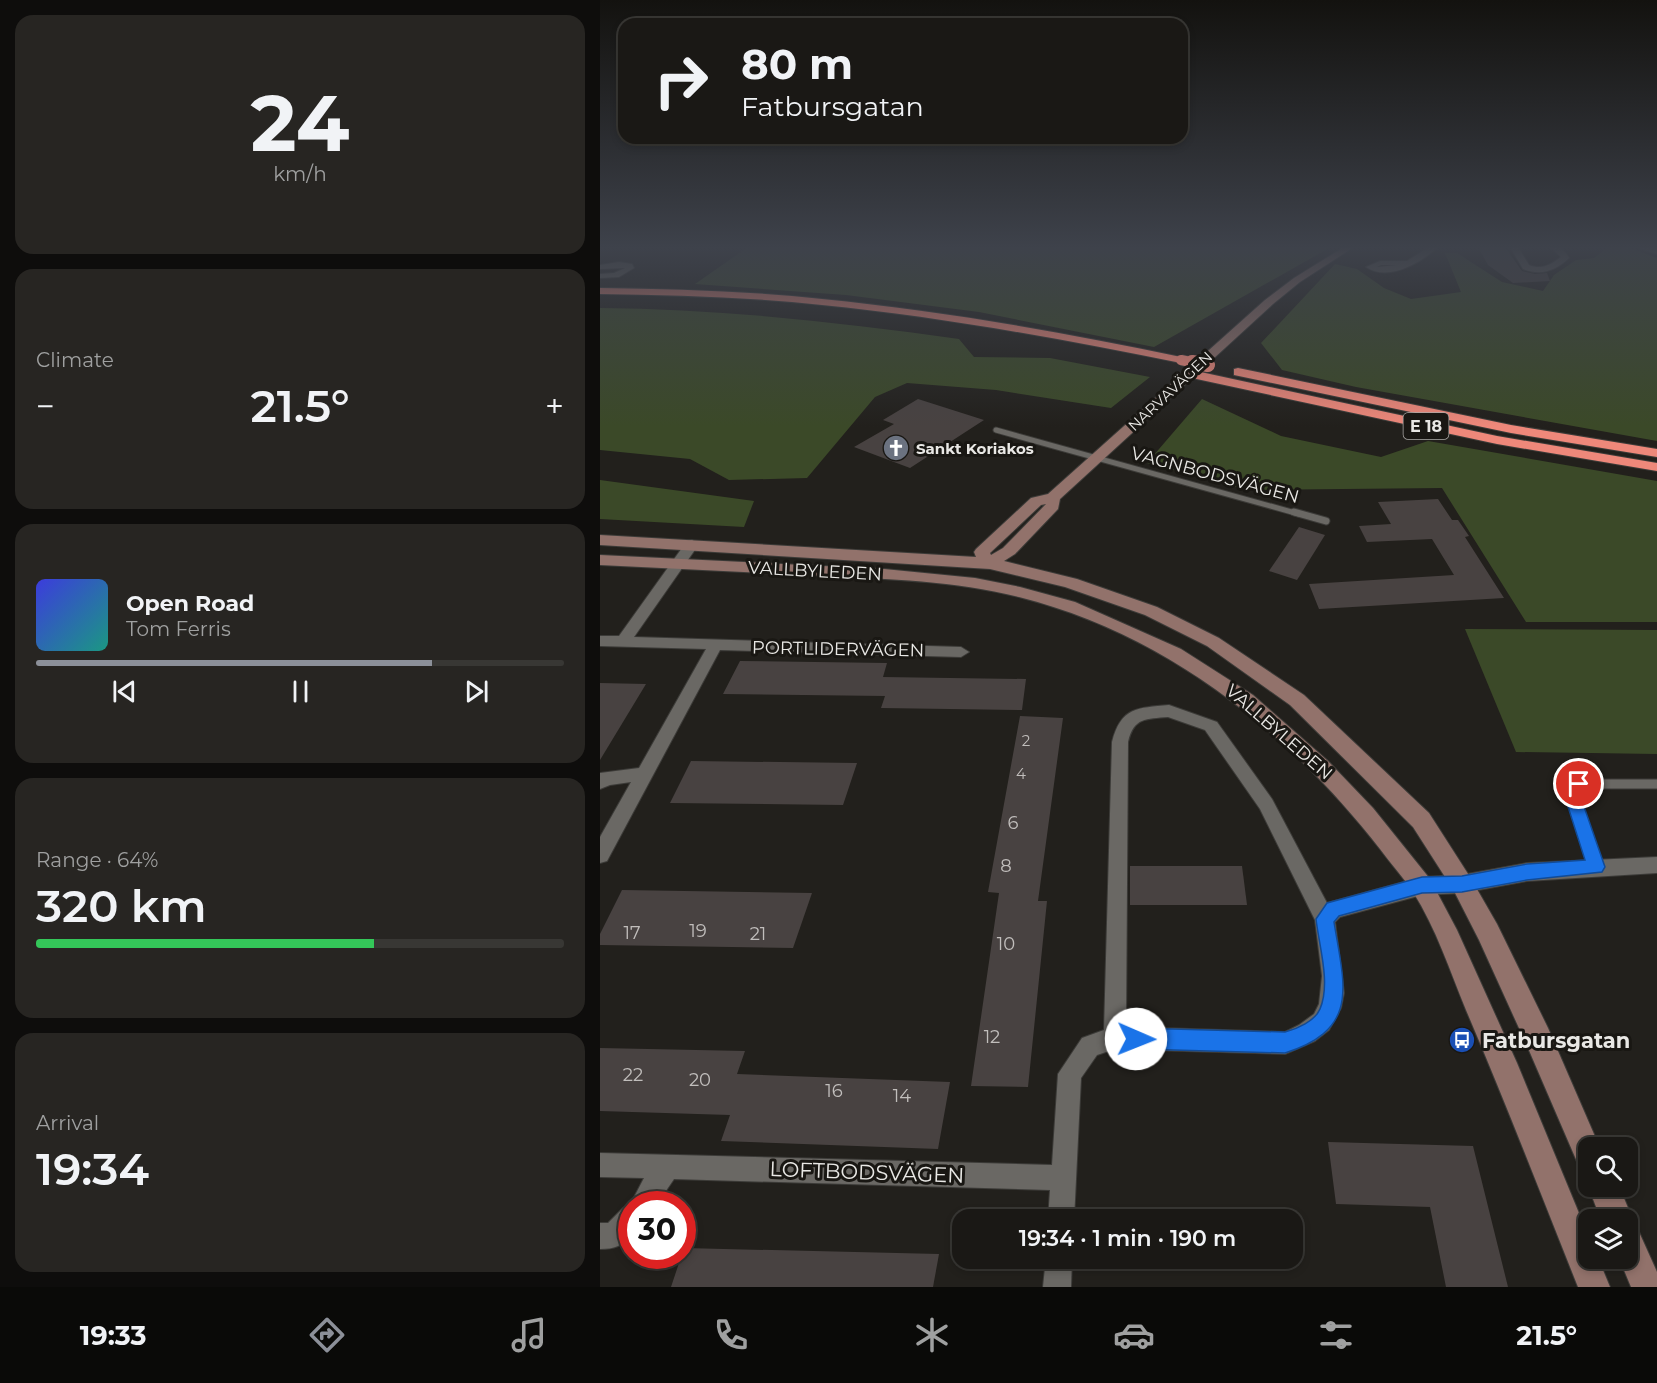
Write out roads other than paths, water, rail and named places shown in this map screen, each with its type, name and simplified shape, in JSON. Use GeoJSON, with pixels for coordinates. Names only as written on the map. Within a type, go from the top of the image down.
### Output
{"type":"FeatureCollection","features":[{"type":"Feature","properties":{"kind":"highway","name":"E 18"},"geometry":{"type":"LineString","coordinates":[[787,307],[876,316],[994,333],[1497,440],[1657,467]]}},
{"type":"Feature","properties":{"kind":"highway","name":"E 18"},"geometry":{"type":"LineString","coordinates":[[876,307],[1062,334],[1489,425],[1657,453]]}},
{"type":"Feature","properties":{"kind":"main road","name":"NARVAVÄGEN"},"geometry":{"type":"LineString","coordinates":[[986,563],[982,552],[1036,501],[1053,498],[1263,307]]}},
{"type":"Feature","properties":{"kind":"main road","name":"NARVAVÄGEN"},"geometry":{"type":"LineString","coordinates":[[975,583],[986,563],[1004,555],[1019,541],[1053,506],[1053,498]]}},
{"type":"Feature","properties":{"kind":"main road","name":"VALLBYLEDEN"},"geometry":{"type":"LineString","coordinates":[[600,540],[986,563],[1034,573],[1116,597],[1213,642],[1297,700],[1421,820],[1462,884],[1488,932],[1538,1038],[1581,1137]]}},
{"type":"Feature","properties":{"kind":"main road"},"geometry":{"type":"LineString","coordinates":[[1019,541],[1019,556],[1034,573]]}},
{"type":"Feature","properties":{"kind":"main road","name":"VALLBYLEDEN"},"geometry":{"type":"LineString","coordinates":[[600,560],[884,574],[975,583],[1020,592],[1069,606],[1106,620],[1175,653],[1246,700],[1321,767],[1365,814],[1422,885],[1448,938],[1507,1073],[1594,1287]]}},
{"type":"Feature","properties":{"kind":"main road"},"geometry":{"type":"LineString","coordinates":[[1638,1266],[1647,1287]]}},
{"type":"Feature","properties":{"kind":"street"},"geometry":{"type":"LineString","coordinates":[[623,642],[692,544]]}},
{"type":"Feature","properties":{"kind":"street","name":"PORTLIDERVÄGEN"},"geometry":{"type":"LineString","coordinates":[[600,641],[961,652]]}},
{"type":"Feature","properties":{"kind":"street"},"geometry":{"type":"LineString","coordinates":[[600,855],[715,646]]}},
{"type":"Feature","properties":{"kind":"street"},"geometry":{"type":"LineString","coordinates":[[1062,1209],[1070,1074],[1090,1047],[1115,1038],[1285,1042],[1304,1037],[1323,1022],[1329,1013],[1333,998],[1332,962],[1325,919],[1266,804],[1211,726],[1169,711],[1148,713],[1132,718],[1124,726],[1120,742],[1115,1038]]}},
{"type":"Feature","properties":{"kind":"street"},"geometry":{"type":"LineString","coordinates":[[600,782],[606,778],[645,774]]}},
{"type":"Feature","properties":{"kind":"street"},"geometry":{"type":"LineString","coordinates":[[1325,919],[1334,909],[1422,885],[1462,884],[1527,872],[1657,865]]}},
{"type":"Feature","properties":{"kind":"street","name":"LOFTBODSVÄGEN"},"geometry":{"type":"LineString","coordinates":[[600,1165],[1063,1178]]}},
{"type":"Feature","properties":{"kind":"street"},"geometry":{"type":"LineString","coordinates":[[651,1191],[663,1171],[671,1168]]}},
{"type":"Feature","properties":{"kind":"street"},"geometry":{"type":"LineString","coordinates":[[600,1236],[613,1236],[618,1231]]}},
{"type":"Feature","properties":{"kind":"street"},"geometry":{"type":"LineString","coordinates":[[1058,1287],[1059,1269]]}},
{"type":"Feature","properties":{"kind":"lane","name":"VAGNBODSVÄGEN"},"geometry":{"type":"LineString","coordinates":[[996,430],[1326,520]]}},
{"type":"Feature","properties":{"kind":"lane"},"geometry":{"type":"LineString","coordinates":[[1596,867],[1572,794],[1579,784],[1657,784]]}},
{"type":"Feature","properties":{"kind":"place","name":"Sankt Koriakos"},"geometry":{"type":"Point","coordinates":[896,448]}},
{"type":"Feature","properties":{"kind":"place","name":"Fatbursgatan"},"geometry":{"type":"Point","coordinates":[1462,1040]}}]}
